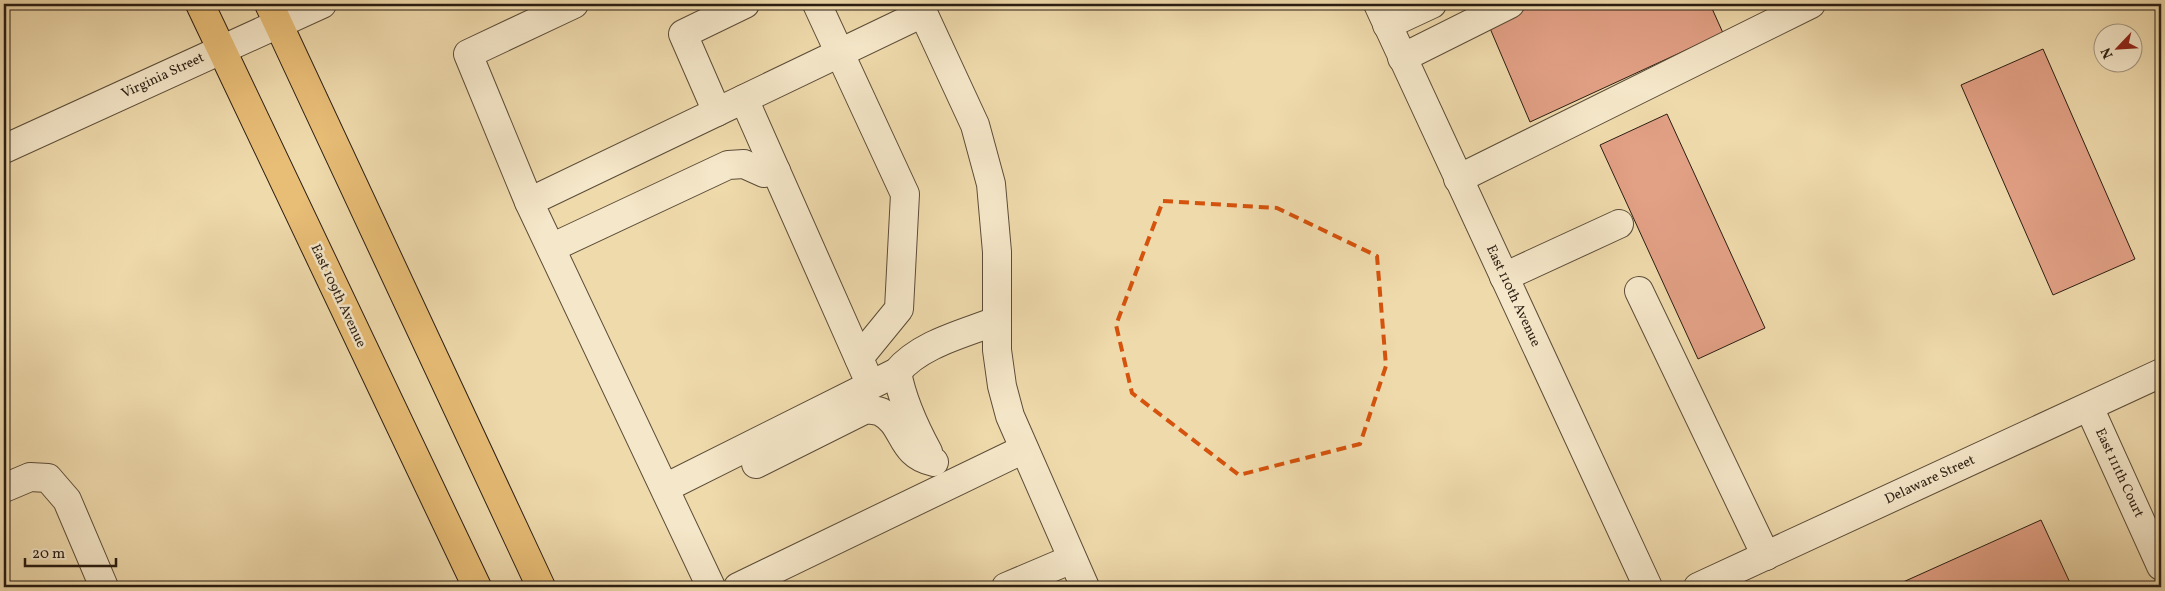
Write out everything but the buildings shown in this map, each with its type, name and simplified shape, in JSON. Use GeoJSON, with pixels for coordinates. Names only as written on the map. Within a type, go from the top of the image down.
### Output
{"type":"FeatureCollection","features":[{"type":"Feature","properties":{"kind":"main road","name":"East 109th Avenue"},"geometry":{"type":"LineString","coordinates":[[200,4],[477,587]]}},
{"type":"Feature","properties":{"kind":"main road"},"geometry":{"type":"LineString","coordinates":[[274,14],[541,587]]}},
{"type":"Feature","properties":{"kind":"street","name":"Virginia Street"},"geometry":{"type":"LineString","coordinates":[[4,149],[221,49],[274,14],[322,4]]}},
{"type":"Feature","properties":{"kind":"street"},"geometry":{"type":"LineString","coordinates":[[574,4],[468,54],[529,202],[551,248],[675,483],[711,587]]}},
{"type":"Feature","properties":{"kind":"street"},"geometry":{"type":"LineString","coordinates":[[717,112],[683,34],[745,4]]}},
{"type":"Feature","properties":{"kind":"street"},"geometry":{"type":"LineString","coordinates":[[817,4],[904,194],[899,309],[859,358]]}},
{"type":"Feature","properties":{"kind":"street"},"geometry":{"type":"LineString","coordinates":[[1382,14],[1432,4]]}},
{"type":"Feature","properties":{"kind":"street"},"geometry":{"type":"LineString","coordinates":[[1402,58],[1510,4]]}},
{"type":"Feature","properties":{"kind":"street"},"geometry":{"type":"LineString","coordinates":[[1458,179],[1812,4]]}},
{"type":"Feature","properties":{"kind":"street"},"geometry":{"type":"LineString","coordinates":[[529,202],[840,53],[921,8],[975,125],[988,168],[996,219],[996,321],[1002,386],[1010,416],[1084,587]]}},
{"type":"Feature","properties":{"kind":"street","name":"East 110th Avenue"},"geometry":{"type":"LineString","coordinates":[[1382,14],[1648,587]]}},
{"type":"Feature","properties":{"kind":"street"},"geometry":{"type":"LineString","coordinates":[[744,99],[870,385]]}},
{"type":"Feature","properties":{"kind":"street"},"geometry":{"type":"LineString","coordinates":[[551,248],[728,165],[744,164],[764,173],[776,171]]}},
{"type":"Feature","properties":{"kind":"street"},"geometry":{"type":"LineString","coordinates":[[1504,277],[1619,224]]}},
{"type":"Feature","properties":{"kind":"street"},"geometry":{"type":"LineString","coordinates":[[1639,291],[1766,556]]}},
{"type":"Feature","properties":{"kind":"street"},"geometry":{"type":"LineString","coordinates":[[675,483],[898,372],[906,362],[933,346],[996,321]]}},
{"type":"Feature","properties":{"kind":"street"},"geometry":{"type":"LineString","coordinates":[[898,372],[900,384],[919,435],[934,462],[945,476],[956,482]]}},
{"type":"Feature","properties":{"kind":"street","name":"Delaware Street"},"geometry":{"type":"LineString","coordinates":[[1698,587],[2161,373]]}},
{"type":"Feature","properties":{"kind":"street","name":"East 111th Court"},"geometry":{"type":"LineString","coordinates":[[2089,407],[2161,566]]}},
{"type":"Feature","properties":{"kind":"street"},"geometry":{"type":"LineString","coordinates":[[675,483],[719,482],[866,409],[881,412],[892,422],[910,450],[920,459],[934,462]]}},
{"type":"Feature","properties":{"kind":"street"},"geometry":{"type":"LineString","coordinates":[[738,587],[1024,449]]}},
{"type":"Feature","properties":{"kind":"street"},"geometry":{"type":"LineString","coordinates":[[4,488],[30,477],[48,478],[67,500],[104,587]]}},
{"type":"Feature","properties":{"kind":"street"},"geometry":{"type":"LineString","coordinates":[[1006,587],[1072,559]]}},
{"type":"Feature","properties":{"kind":"highlighted area"},"geometry":{"type":"Polygon","coordinates":[[[1163,201],[1277,208],[1377,256],[1386,366],[1360,444],[1239,475],[1132,393],[1116,325],[1163,201]]]}}]}
